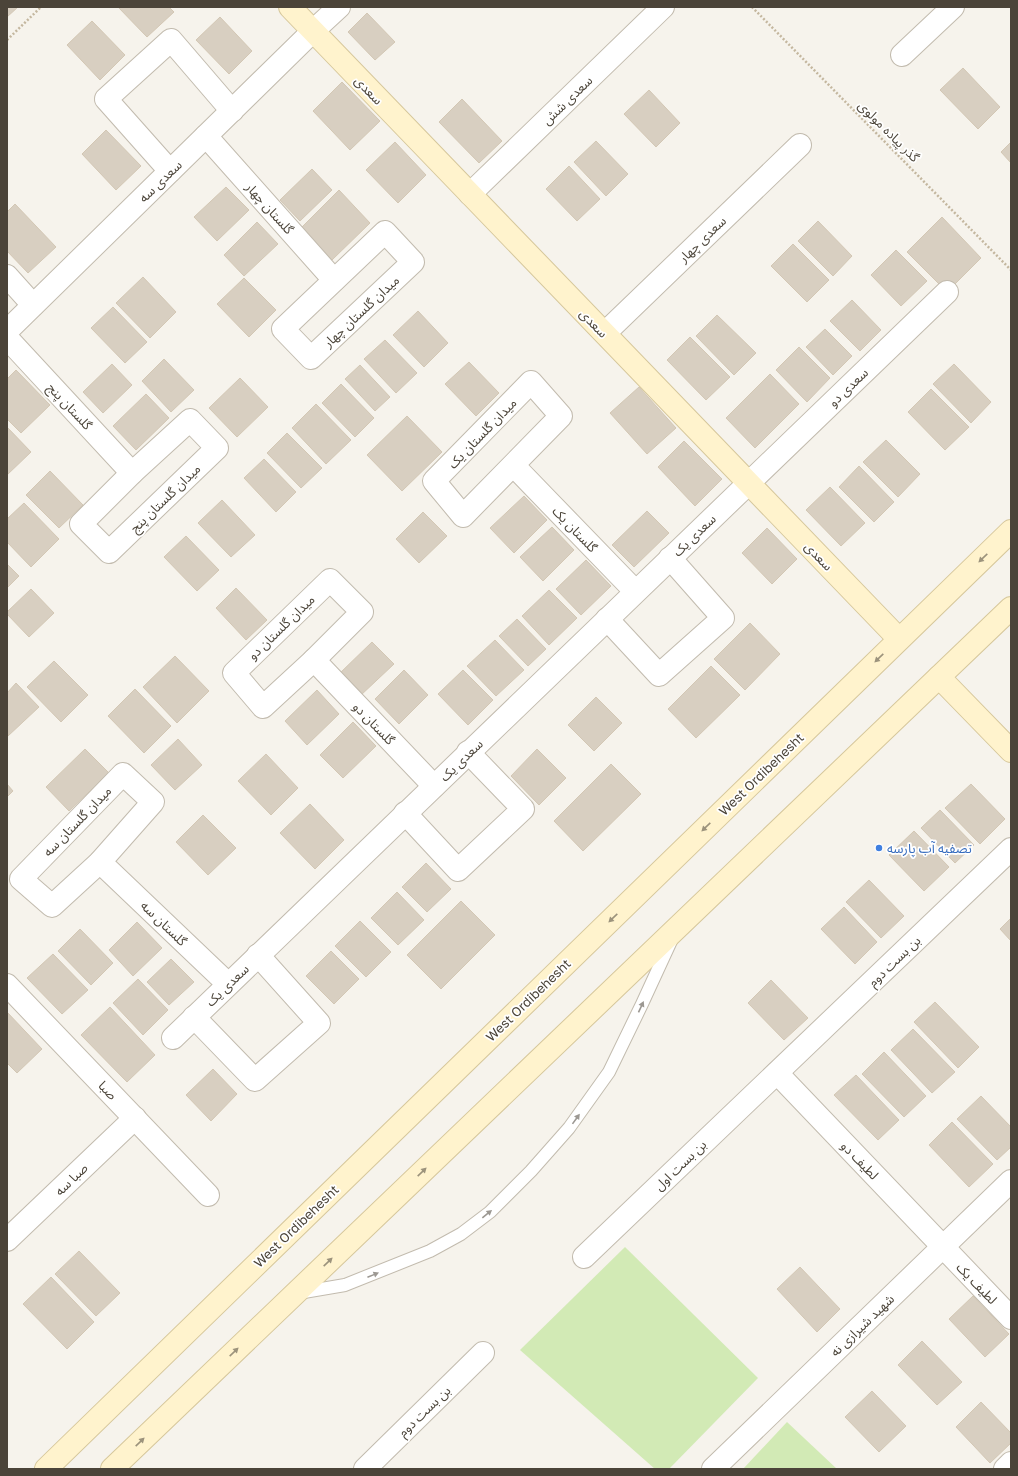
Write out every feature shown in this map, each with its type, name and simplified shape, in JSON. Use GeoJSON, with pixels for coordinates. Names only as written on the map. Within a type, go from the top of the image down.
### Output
{"type":"FeatureCollection","features":[{"type":"Feature","properties":{"kind":"main road","name":"سعدی"},"geometry":{"type":"LineString","coordinates":[[290,7],[899,639]]}},
{"type":"Feature","properties":{"kind":"main road","name":"West Ordibehesht"},"geometry":{"type":"LineString","coordinates":[[46,1469],[1011,531]]}},
{"type":"Feature","properties":{"kind":"main road"},"geometry":{"type":"LineString","coordinates":[[112,1469],[1011,608]]}},
{"type":"Feature","properties":{"kind":"main road"},"geometry":{"type":"LineString","coordinates":[[939,677],[1011,751]]}},
{"type":"Feature","properties":{"kind":"street","name":"سعدی سه"},"geometry":{"type":"LineString","coordinates":[[7,331],[339,7]]}},
{"type":"Feature","properties":{"kind":"street","name":"سعدی شش"},"geometry":{"type":"LineString","coordinates":[[470,194],[663,7]]}},
{"type":"Feature","properties":{"kind":"street"},"geometry":{"type":"LineString","coordinates":[[902,55],[953,7]]}},
{"type":"Feature","properties":{"kind":"street"},"geometry":{"type":"LineString","coordinates":[[170,171],[106,100],[171,40],[232,111]]}},
{"type":"Feature","properties":{"kind":"street","name":"گلستان چهار"},"geometry":{"type":"LineString","coordinates":[[206,136],[334,280]]}},
{"type":"Feature","properties":{"kind":"street","name":"سعدی چهار"},"geometry":{"type":"LineString","coordinates":[[605,333],[800,145]]}},
{"type":"Feature","properties":{"kind":"street","name":"میدان گلستان چهار"},"geometry":{"type":"LineString","coordinates":[[385,232],[413,262],[311,358],[283,329],[334,280],[385,232]]}},
{"type":"Feature","properties":{"kind":"street"},"geometry":{"type":"LineString","coordinates":[[7,276],[33,305]]}},
{"type":"Feature","properties":{"kind":"street","name":"سعدی دو"},"geometry":{"type":"LineString","coordinates":[[748,482],[947,292]]}},
{"type":"Feature","properties":{"kind":"street","name":"گلستان پنج"},"geometry":{"type":"LineString","coordinates":[[7,338],[132,473]]}},
{"type":"Feature","properties":{"kind":"street","name":"میدان گلستان یک"},"geometry":{"type":"LineString","coordinates":[[531,382],[561,416],[514,466],[463,516],[434,481],[531,382]]}},
{"type":"Feature","properties":{"kind":"street","name":"میدان گلستان پنج"},"geometry":{"type":"LineString","coordinates":[[190,420],[217,448],[109,552],[81,524],[132,473],[190,420]]}},
{"type":"Feature","properties":{"kind":"street","name":"گلستان یک"},"geometry":{"type":"LineString","coordinates":[[514,466],[635,591]]}},
{"type":"Feature","properties":{"kind":"street","name":"سعدی یک"},"geometry":{"type":"LineString","coordinates":[[173,1038],[748,482]]}},
{"type":"Feature","properties":{"kind":"street"},"geometry":{"type":"LineString","coordinates":[[607,619],[659,675],[723,618],[670,558]]}},
{"type":"Feature","properties":{"kind":"street","name":"میدان گلستان دو"},"geometry":{"type":"LineString","coordinates":[[330,580],[362,612],[314,660],[263,707],[234,673],[330,580]]}},
{"type":"Feature","properties":{"kind":"street","name":"گلستان دو"},"geometry":{"type":"LineString","coordinates":[[314,660],[434,786]]}},
{"type":"Feature","properties":{"kind":"street"},"geometry":{"type":"LineString","coordinates":[[405,813],[458,870],[523,809],[468,752]]}},
{"type":"Feature","properties":{"kind":"street","name":"میدان گلستان سه"},"geometry":{"type":"LineString","coordinates":[[123,774],[153,802],[100,862],[52,906],[21,879],[123,774]]}},
{"type":"Feature","properties":{"kind":"street","name":"بن بست دوم"},"geometry":{"type":"LineString","coordinates":[[777,1073],[1011,849]]}},
{"type":"Feature","properties":{"kind":"street","name":"گلستان سه"},"geometry":{"type":"LineString","coordinates":[[100,862],[228,984]]}},
{"type":"Feature","properties":{"kind":"street"},"geometry":{"type":"LineString","coordinates":[[194,1017],[255,1080],[319,1023],[258,956]]}},
{"type":"Feature","properties":{"kind":"street","name":"صبا"},"geometry":{"type":"LineString","coordinates":[[7,986],[208,1195]]}},
{"type":"Feature","properties":{"kind":"street","name":"لطیف دو"},"geometry":{"type":"LineString","coordinates":[[777,1073],[943,1247]]}},
{"type":"Feature","properties":{"kind":"street","name":"بن بست اول"},"geometry":{"type":"LineString","coordinates":[[584,1257],[777,1073]]}},
{"type":"Feature","properties":{"kind":"street","name":"صبا سه"},"geometry":{"type":"LineString","coordinates":[[7,1240],[135,1118]]}},
{"type":"Feature","properties":{"kind":"street","name":"شهید شیرازی نه"},"geometry":{"type":"LineString","coordinates":[[713,1469],[1011,1182]]}},
{"type":"Feature","properties":{"kind":"street","name":"لطیف یک"},"geometry":{"type":"LineString","coordinates":[[943,1247],[1011,1318]]}},
{"type":"Feature","properties":{"kind":"street","name":"بن بست دوم"},"geometry":{"type":"LineString","coordinates":[[365,1469],[484,1353]]}},
{"type":"Feature","properties":{"kind":"street"},"geometry":{"type":"LineString","coordinates":[[1005,1469],[1011,1463]]}},
{"type":"Feature","properties":{"kind":"lane"},"geometry":{"type":"LineString","coordinates":[[295,1294],[346,1285],[430,1251],[461,1234],[490,1212],[532,1171],[569,1128],[609,1072],[642,1004],[676,928]]}},
{"type":"Feature","properties":{"kind":"path"},"geometry":{"type":"LineString","coordinates":[[7,40],[41,7]]}},
{"type":"Feature","properties":{"kind":"path","name":"گذر پیاده مولوی"},"geometry":{"type":"LineString","coordinates":[[752,7],[1011,270]]}},
{"type":"Feature","properties":{"kind":"green space"},"geometry":{"type":"Polygon","coordinates":[[[625,1247],[758,1378],[669,1469],[655,1469],[520,1350],[625,1247]]]}},
{"type":"Feature","properties":{"kind":"green space"},"geometry":{"type":"Polygon","coordinates":[[[787,1422],[837,1469],[743,1469],[787,1422]]]}},
{"type":"Feature","properties":{"kind":"building"},"geometry":{"type":"Polygon","coordinates":[[[7,7],[18,7],[7,17],[7,7]]]}},
{"type":"Feature","properties":{"kind":"building"},"geometry":{"type":"Polygon","coordinates":[[[118,7],[169,7],[174,12],[147,37],[118,7]]]}},
{"type":"Feature","properties":{"kind":"building"},"geometry":{"type":"Polygon","coordinates":[[[367,13],[395,42],[375,60],[348,32],[367,13]]]}},
{"type":"Feature","properties":{"kind":"building"},"geometry":{"type":"Polygon","coordinates":[[[220,17],[252,51],[229,74],[196,40],[220,17]]]}},
{"type":"Feature","properties":{"kind":"building"},"geometry":{"type":"Polygon","coordinates":[[[92,21],[125,55],[100,80],[67,45],[92,21]]]}},
{"type":"Feature","properties":{"kind":"building"},"geometry":{"type":"Polygon","coordinates":[[[963,68],[1000,107],[978,129],[940,90],[963,68]]]}},
{"type":"Feature","properties":{"kind":"building"},"geometry":{"type":"Polygon","coordinates":[[[342,82],[380,121],[350,150],[313,111],[342,82]]]}},
{"type":"Feature","properties":{"kind":"building"},"geometry":{"type":"Polygon","coordinates":[[[649,90],[680,123],[656,147],[624,114],[649,90]]]}},
{"type":"Feature","properties":{"kind":"building"},"geometry":{"type":"Polygon","coordinates":[[[462,99],[502,141],[479,163],[439,122],[462,99]]]}},
{"type":"Feature","properties":{"kind":"building"},"geometry":{"type":"Polygon","coordinates":[[[106,130],[141,166],[116,190],[82,154],[106,130]]]}},
{"type":"Feature","properties":{"kind":"building"},"geometry":{"type":"Polygon","coordinates":[[[596,141],[628,174],[606,196],[574,162],[596,141]]]}},
{"type":"Feature","properties":{"kind":"building"},"geometry":{"type":"Polygon","coordinates":[[[395,142],[426,175],[398,203],[366,170],[395,142]]]}},
{"type":"Feature","properties":{"kind":"building"},"geometry":{"type":"Polygon","coordinates":[[[1011,142],[1011,163],[1001,152],[1011,142]]]}},
{"type":"Feature","properties":{"kind":"building"},"geometry":{"type":"Polygon","coordinates":[[[569,166],[600,199],[577,221],[546,189],[569,166]]]}},
{"type":"Feature","properties":{"kind":"building"},"geometry":{"type":"Polygon","coordinates":[[[312,169],[332,190],[300,221],[280,200],[312,169]]]}},
{"type":"Feature","properties":{"kind":"building"},"geometry":{"type":"Polygon","coordinates":[[[226,187],[249,210],[217,241],[194,217],[226,187]]]}},
{"type":"Feature","properties":{"kind":"building"},"geometry":{"type":"Polygon","coordinates":[[[339,190],[370,223],[332,260],[301,228],[339,190]]]}},
{"type":"Feature","properties":{"kind":"building"},"geometry":{"type":"Polygon","coordinates":[[[15,204],[56,247],[28,273],[7,251],[7,212],[15,204]]]}},
{"type":"Feature","properties":{"kind":"building"},"geometry":{"type":"Polygon","coordinates":[[[942,217],[981,258],[947,292],[907,252],[942,217]]]}},
{"type":"Feature","properties":{"kind":"building"},"geometry":{"type":"Polygon","coordinates":[[[818,221],[852,256],[833,276],[798,241],[818,221]]]}},
{"type":"Feature","properties":{"kind":"building"},"geometry":{"type":"Polygon","coordinates":[[[257,222],[278,244],[244,276],[224,255],[257,222]]]}},
{"type":"Feature","properties":{"kind":"building"},"geometry":{"type":"Polygon","coordinates":[[[793,244],[829,280],[807,302],[771,266],[793,244]]]}},
{"type":"Feature","properties":{"kind":"building"},"geometry":{"type":"Polygon","coordinates":[[[896,250],[927,281],[901,306],[871,275],[896,250]]]}},
{"type":"Feature","properties":{"kind":"building"},"geometry":{"type":"Polygon","coordinates":[[[143,277],[176,312],[150,338],[116,303],[143,277]]]}},
{"type":"Feature","properties":{"kind":"building"},"geometry":{"type":"Polygon","coordinates":[[[244,278],[276,310],[249,337],[217,304],[244,278]]]}},
{"type":"Feature","properties":{"kind":"building"},"geometry":{"type":"Polygon","coordinates":[[[852,300],[881,330],[860,351],[830,321],[852,300]]]}},
{"type":"Feature","properties":{"kind":"building"},"geometry":{"type":"Polygon","coordinates":[[[113,307],[147,342],[125,363],[91,328],[113,307]]]}},
{"type":"Feature","properties":{"kind":"building"},"geometry":{"type":"Polygon","coordinates":[[[418,311],[448,343],[424,367],[393,335],[418,311]]]}},
{"type":"Feature","properties":{"kind":"building"},"geometry":{"type":"Polygon","coordinates":[[[717,315],[756,353],[734,375],[696,336],[717,315]]]}},
{"type":"Feature","properties":{"kind":"building"},"geometry":{"type":"Polygon","coordinates":[[[825,329],[852,356],[833,375],[806,347],[825,329]]]}},
{"type":"Feature","properties":{"kind":"building"},"geometry":{"type":"Polygon","coordinates":[[[690,337],[730,377],[706,400],[667,360],[690,337]]]}},
{"type":"Feature","properties":{"kind":"building"},"geometry":{"type":"Polygon","coordinates":[[[385,340],[417,373],[396,393],[364,359],[385,340]]]}},
{"type":"Feature","properties":{"kind":"building"},"geometry":{"type":"Polygon","coordinates":[[[799,347],[830,378],[807,402],[776,370],[799,347]]]}},
{"type":"Feature","properties":{"kind":"building"},"geometry":{"type":"Polygon","coordinates":[[[164,359],[194,390],[171,412],[142,381],[164,359]]]}},
{"type":"Feature","properties":{"kind":"building"},"geometry":{"type":"Polygon","coordinates":[[[469,362],[499,393],[476,416],[445,384],[469,362]]]}},
{"type":"Feature","properties":{"kind":"building"},"geometry":{"type":"Polygon","coordinates":[[[112,364],[132,385],[103,413],[83,392],[112,364]]]}},
{"type":"Feature","properties":{"kind":"building"},"geometry":{"type":"Polygon","coordinates":[[[954,364],[991,402],[971,423],[933,384],[954,364]]]}},
{"type":"Feature","properties":{"kind":"building"},"geometry":{"type":"Polygon","coordinates":[[[360,365],[390,397],[375,411],[345,379],[360,365]]]}},
{"type":"Feature","properties":{"kind":"building"},"geometry":{"type":"Polygon","coordinates":[[[16,370],[50,405],[21,433],[7,419],[7,379],[16,370]]]}},
{"type":"Feature","properties":{"kind":"building"},"geometry":{"type":"Polygon","coordinates":[[[770,374],[799,404],[755,448],[726,418],[770,374]]]}},
{"type":"Feature","properties":{"kind":"building"},"geometry":{"type":"Polygon","coordinates":[[[240,378],[268,407],[237,437],[209,408],[240,378]]]}},
{"type":"Feature","properties":{"kind":"building"},"geometry":{"type":"Polygon","coordinates":[[[341,384],[374,418],[355,437],[322,403],[341,384]]]}},
{"type":"Feature","properties":{"kind":"building"},"geometry":{"type":"Polygon","coordinates":[[[639,387],[676,428],[647,454],[610,413],[639,387]]]}},
{"type":"Feature","properties":{"kind":"building"},"geometry":{"type":"Polygon","coordinates":[[[931,389],[969,427],[945,450],[908,412],[931,389]]]}},
{"type":"Feature","properties":{"kind":"building"},"geometry":{"type":"Polygon","coordinates":[[[146,394],[169,418],[136,450],[113,426],[146,394]]]}},
{"type":"Feature","properties":{"kind":"building"},"geometry":{"type":"Polygon","coordinates":[[[316,404],[351,440],[326,464],[292,428],[316,404]]]}},
{"type":"Feature","properties":{"kind":"building"},"geometry":{"type":"Polygon","coordinates":[[[407,416],[442,452],[402,491],[367,455],[407,416]]]}},
{"type":"Feature","properties":{"kind":"building"},"geometry":{"type":"Polygon","coordinates":[[[7,427],[31,452],[7,475],[7,427]]]}},
{"type":"Feature","properties":{"kind":"building"},"geometry":{"type":"Polygon","coordinates":[[[287,433],[322,468],[301,488],[267,453],[287,433]]]}},
{"type":"Feature","properties":{"kind":"building"},"geometry":{"type":"Polygon","coordinates":[[[886,440],[920,474],[898,497],[863,462],[886,440]]]}},
{"type":"Feature","properties":{"kind":"building"},"geometry":{"type":"Polygon","coordinates":[[[684,441],[722,479],[695,506],[658,467],[684,441]]]}},
{"type":"Feature","properties":{"kind":"building"},"geometry":{"type":"Polygon","coordinates":[[[264,459],[296,492],[276,512],[244,478],[264,459]]]}},
{"type":"Feature","properties":{"kind":"building"},"geometry":{"type":"Polygon","coordinates":[[[859,466],[894,502],[874,522],[839,487],[859,466]]]}},
{"type":"Feature","properties":{"kind":"building"},"geometry":{"type":"Polygon","coordinates":[[[50,471],[83,505],[59,528],[26,495],[50,471]]]}},
{"type":"Feature","properties":{"kind":"building"},"geometry":{"type":"Polygon","coordinates":[[[830,487],[865,523],[841,546],[806,510],[830,487]]]}},
{"type":"Feature","properties":{"kind":"building"},"geometry":{"type":"Polygon","coordinates":[[[524,496],[547,520],[514,553],[490,528],[524,496]]]}},
{"type":"Feature","properties":{"kind":"building"},"geometry":{"type":"Polygon","coordinates":[[[222,500],[255,535],[231,557],[198,523],[222,500]]]}},
{"type":"Feature","properties":{"kind":"building"},"geometry":{"type":"Polygon","coordinates":[[[24,503],[59,539],[31,567],[7,542],[7,519],[24,503]]]}},
{"type":"Feature","properties":{"kind":"building"},"geometry":{"type":"Polygon","coordinates":[[[647,511],[669,533],[634,567],[612,545],[647,511]]]}},
{"type":"Feature","properties":{"kind":"building"},"geometry":{"type":"Polygon","coordinates":[[[423,512],[447,536],[419,563],[396,539],[423,512]]]}},
{"type":"Feature","properties":{"kind":"building"},"geometry":{"type":"Polygon","coordinates":[[[552,527],[574,550],[543,581],[520,557],[552,527]]]}},
{"type":"Feature","properties":{"kind":"building"},"geometry":{"type":"Polygon","coordinates":[[[767,528],[797,559],[772,584],[742,553],[767,528]]]}},
{"type":"Feature","properties":{"kind":"building"},"geometry":{"type":"Polygon","coordinates":[[[186,536],[219,570],[197,591],[164,557],[186,536]]]}},
{"type":"Feature","properties":{"kind":"building"},"geometry":{"type":"Polygon","coordinates":[[[586,560],[611,586],[581,615],[556,589],[586,560]]]}},
{"type":"Feature","properties":{"kind":"building"},"geometry":{"type":"Polygon","coordinates":[[[7,564],[19,576],[7,588],[7,564]]]}},
{"type":"Feature","properties":{"kind":"building"},"geometry":{"type":"Polygon","coordinates":[[[236,588],[267,620],[246,640],[216,608],[236,588]]]}},
{"type":"Feature","properties":{"kind":"building"},"geometry":{"type":"Polygon","coordinates":[[[31,589],[54,613],[29,637],[7,614],[7,612],[31,589]]]}},
{"type":"Feature","properties":{"kind":"building"},"geometry":{"type":"Polygon","coordinates":[[[549,590],[577,618],[549,645],[522,616],[549,590]]]}},
{"type":"Feature","properties":{"kind":"building"},"geometry":{"type":"Polygon","coordinates":[[[517,619],[546,649],[528,666],[499,636],[517,619]]]}},
{"type":"Feature","properties":{"kind":"building"},"geometry":{"type":"Polygon","coordinates":[[[750,623],[780,654],[745,690],[714,659],[750,623]]]}},
{"type":"Feature","properties":{"kind":"building"},"geometry":{"type":"Polygon","coordinates":[[[495,640],[524,670],[496,696],[467,666],[495,640]]]}},
{"type":"Feature","properties":{"kind":"building"},"geometry":{"type":"Polygon","coordinates":[[[372,642],[394,664],[360,696],[339,674],[372,642]]]}},
{"type":"Feature","properties":{"kind":"building"},"geometry":{"type":"Polygon","coordinates":[[[175,656],[209,691],[177,723],[143,687],[175,656]]]}},
{"type":"Feature","properties":{"kind":"building"},"geometry":{"type":"Polygon","coordinates":[[[54,661],[88,695],[61,722],[27,687],[54,661]]]}},
{"type":"Feature","properties":{"kind":"building"},"geometry":{"type":"Polygon","coordinates":[[[711,666],[740,695],[696,738],[668,709],[711,666]]]}},
{"type":"Feature","properties":{"kind":"building"},"geometry":{"type":"Polygon","coordinates":[[[404,670],[428,695],[399,724],[375,699],[404,670]]]}},
{"type":"Feature","properties":{"kind":"building"},"geometry":{"type":"Polygon","coordinates":[[[463,670],[493,700],[468,725],[438,694],[463,670]]]}},
{"type":"Feature","properties":{"kind":"building"},"geometry":{"type":"Polygon","coordinates":[[[16,683],[39,707],[8,736],[7,693],[16,683]]]}},
{"type":"Feature","properties":{"kind":"building"},"geometry":{"type":"Polygon","coordinates":[[[135,689],[171,726],[144,753],[108,716],[135,689]]]}},
{"type":"Feature","properties":{"kind":"building"},"geometry":{"type":"Polygon","coordinates":[[[317,690],[339,714],[307,745],[285,721],[317,690]]]}},
{"type":"Feature","properties":{"kind":"building"},"geometry":{"type":"Polygon","coordinates":[[[596,697],[622,723],[594,751],[568,725],[596,697]]]}},
{"type":"Feature","properties":{"kind":"building"},"geometry":{"type":"Polygon","coordinates":[[[353,722],[376,746],[343,778],[320,755],[353,722]]]}},
{"type":"Feature","properties":{"kind":"building"},"geometry":{"type":"Polygon","coordinates":[[[178,739],[202,765],[175,790],[151,765],[178,739]]]}},
{"type":"Feature","properties":{"kind":"building"},"geometry":{"type":"Polygon","coordinates":[[[85,749],[109,773],[69,811],[46,787],[85,749]]]}},
{"type":"Feature","properties":{"kind":"building"},"geometry":{"type":"Polygon","coordinates":[[[537,749],[566,778],[539,805],[511,776],[537,749]]]}},
{"type":"Feature","properties":{"kind":"building"},"geometry":{"type":"Polygon","coordinates":[[[266,754],[298,788],[271,815],[238,781],[266,754]]]}},
{"type":"Feature","properties":{"kind":"building"},"geometry":{"type":"Polygon","coordinates":[[[611,764],[641,794],[583,851],[554,821],[611,764]]]}},
{"type":"Feature","properties":{"kind":"building"},"geometry":{"type":"Polygon","coordinates":[[[7,784],[13,791],[7,797],[7,784]]]}},
{"type":"Feature","properties":{"kind":"building"},"geometry":{"type":"Polygon","coordinates":[[[971,784],[1005,819],[980,844],[945,808],[971,784]]]}},
{"type":"Feature","properties":{"kind":"building"},"geometry":{"type":"Polygon","coordinates":[[[310,804],[344,840],[315,869],[280,833],[310,804]]]}},
{"type":"Feature","properties":{"kind":"building"},"geometry":{"type":"Polygon","coordinates":[[[940,810],[974,845],[955,863],[921,828],[940,810]]]}},
{"type":"Feature","properties":{"kind":"building"},"geometry":{"type":"Polygon","coordinates":[[[203,815],[236,848],[208,875],[176,842],[203,815]]]}},
{"type":"Feature","properties":{"kind":"building"},"geometry":{"type":"Polygon","coordinates":[[[914,831],[949,867],[924,891],[889,855],[914,831]]]}},
{"type":"Feature","properties":{"kind":"building"},"geometry":{"type":"Polygon","coordinates":[[[426,863],[451,889],[427,912],[402,887],[426,863]]]}},
{"type":"Feature","properties":{"kind":"building"},"geometry":{"type":"Polygon","coordinates":[[[869,880],[904,916],[881,938],[846,902],[869,880]]]}},
{"type":"Feature","properties":{"kind":"building"},"geometry":{"type":"Polygon","coordinates":[[[397,892],[424,920],[398,945],[371,918],[397,892]]]}},
{"type":"Feature","properties":{"kind":"building"},"geometry":{"type":"Polygon","coordinates":[[[461,901],[495,935],[441,989],[407,955],[461,901]]]}},
{"type":"Feature","properties":{"kind":"building"},"geometry":{"type":"Polygon","coordinates":[[[844,907],[877,942],[855,964],[821,929],[844,907]]]}},
{"type":"Feature","properties":{"kind":"building"},"geometry":{"type":"Polygon","coordinates":[[[1011,918],[1011,941],[1000,929],[1011,918]]]}},
{"type":"Feature","properties":{"kind":"building"},"geometry":{"type":"Polygon","coordinates":[[[360,921],[391,952],[366,977],[335,946],[360,921]]]}},
{"type":"Feature","properties":{"kind":"building"},"geometry":{"type":"Polygon","coordinates":[[[137,922],[162,948],[133,976],[109,950],[137,922]]]}},
{"type":"Feature","properties":{"kind":"building"},"geometry":{"type":"Polygon","coordinates":[[[80,929],[113,963],[91,985],[58,951],[80,929]]]}},
{"type":"Feature","properties":{"kind":"building"},"geometry":{"type":"Polygon","coordinates":[[[331,951],[359,979],[334,1004],[306,976],[331,951]]]}},
{"type":"Feature","properties":{"kind":"building"},"geometry":{"type":"Polygon","coordinates":[[[53,954],[88,990],[62,1014],[27,978],[53,954]]]}},
{"type":"Feature","properties":{"kind":"building"},"geometry":{"type":"Polygon","coordinates":[[[171,959],[194,982],[169,1005],[147,982],[171,959]]]}},
{"type":"Feature","properties":{"kind":"building"},"geometry":{"type":"Polygon","coordinates":[[[138,979],[168,1010],[143,1035],[113,1003],[138,979]]]}},
{"type":"Feature","properties":{"kind":"building"},"geometry":{"type":"Polygon","coordinates":[[[771,980],[808,1018],[784,1040],[748,1003],[771,980]]]}},
{"type":"Feature","properties":{"kind":"building"},"geometry":{"type":"Polygon","coordinates":[[[935,1002],[979,1047],[958,1068],[914,1022],[935,1002]]]}},
{"type":"Feature","properties":{"kind":"building"},"geometry":{"type":"Polygon","coordinates":[[[110,1007],[155,1055],[127,1082],[81,1035],[110,1007]]]}},
{"type":"Feature","properties":{"kind":"building"},"geometry":{"type":"Polygon","coordinates":[[[7,1012],[42,1049],[17,1073],[7,1063],[7,1012]]]}},
{"type":"Feature","properties":{"kind":"building"},"geometry":{"type":"Polygon","coordinates":[[[913,1029],[955,1072],[932,1093],[891,1050],[913,1029]]]}},
{"type":"Feature","properties":{"kind":"building"},"geometry":{"type":"Polygon","coordinates":[[[884,1052],[926,1096],[904,1117],[862,1074],[884,1052]]]}},
{"type":"Feature","properties":{"kind":"building"},"geometry":{"type":"Polygon","coordinates":[[[213,1069],[237,1094],[211,1121],[186,1095],[213,1069]]]}},
{"type":"Feature","properties":{"kind":"building"},"geometry":{"type":"Polygon","coordinates":[[[856,1075],[899,1120],[878,1140],[834,1095],[856,1075]]]}},
{"type":"Feature","properties":{"kind":"building"},"geometry":{"type":"Polygon","coordinates":[[[981,1096],[1011,1127],[1011,1147],[997,1160],[957,1119],[981,1096]]]}},
{"type":"Feature","properties":{"kind":"building"},"geometry":{"type":"Polygon","coordinates":[[[952,1122],[993,1164],[969,1187],[929,1145],[952,1122]]]}},
{"type":"Feature","properties":{"kind":"building"},"geometry":{"type":"Polygon","coordinates":[[[79,1251],[120,1293],[96,1316],[55,1274],[79,1251]]]}},
{"type":"Feature","properties":{"kind":"building"},"geometry":{"type":"Polygon","coordinates":[[[800,1267],[840,1309],[817,1332],[777,1289],[800,1267]]]}},
{"type":"Feature","properties":{"kind":"building"},"geometry":{"type":"Polygon","coordinates":[[[51,1277],[94,1322],[67,1349],[23,1304],[51,1277]]]}},
{"type":"Feature","properties":{"kind":"building"},"geometry":{"type":"Polygon","coordinates":[[[973,1296],[1009,1334],[985,1357],[949,1319],[973,1296]]]}},
{"type":"Feature","properties":{"kind":"building"},"geometry":{"type":"Polygon","coordinates":[[[922,1341],[962,1382],[937,1405],[898,1365],[922,1341]]]}},
{"type":"Feature","properties":{"kind":"building"},"geometry":{"type":"Polygon","coordinates":[[[872,1391],[906,1426],[879,1452],[845,1417],[872,1391]]]}},
{"type":"Feature","properties":{"kind":"building"},"geometry":{"type":"Polygon","coordinates":[[[981,1402],[1011,1433],[1011,1443],[990,1463],[956,1427],[981,1402]]]}},
{"type":"Feature","properties":{"kind":"place","name":"تصفیه آب پارسه"},"geometry":{"type":"Point","coordinates":[879,848]}}]}
